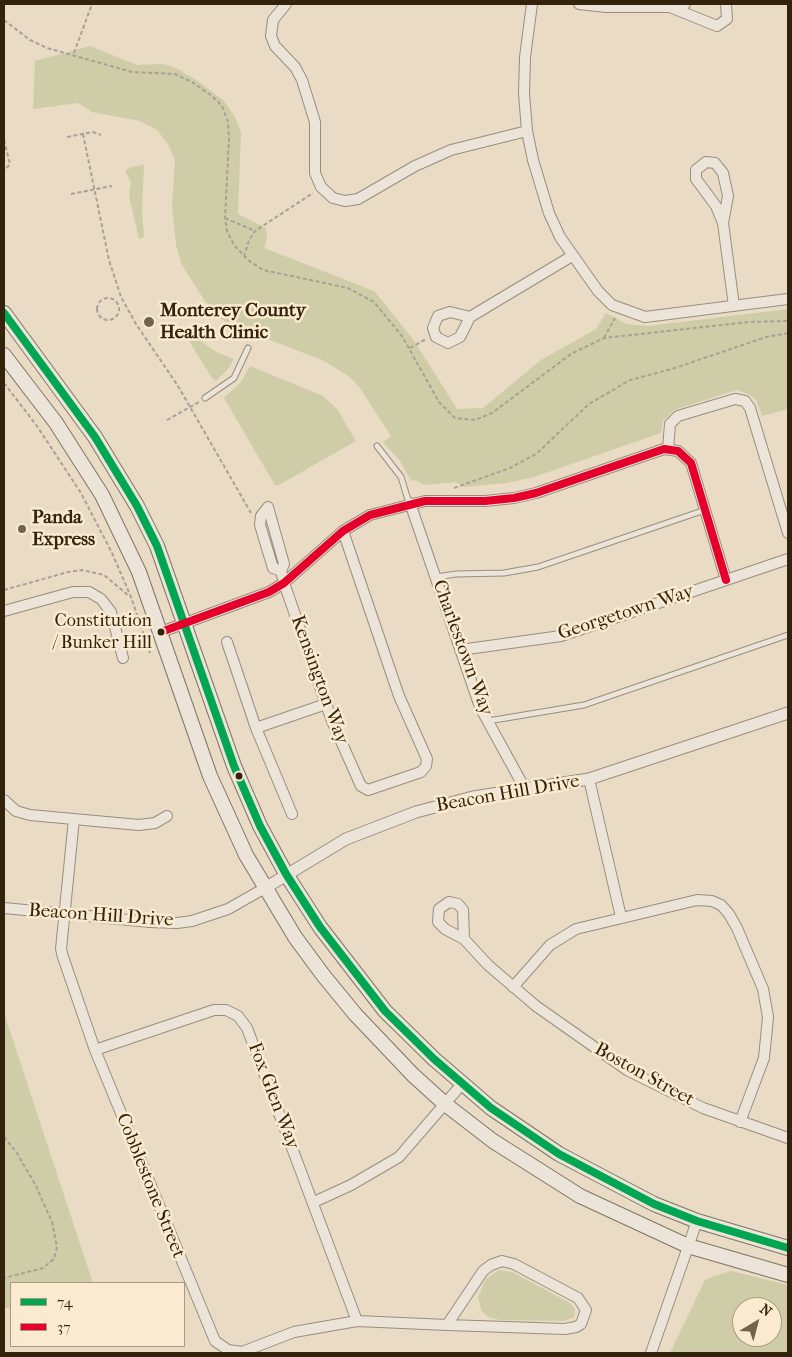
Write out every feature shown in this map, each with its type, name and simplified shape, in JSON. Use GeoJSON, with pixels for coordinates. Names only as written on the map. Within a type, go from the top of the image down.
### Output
{"type":"FeatureCollection","features":[{"type":"Feature","properties":{"kind":"main road"},"geometry":{"type":"LineString","coordinates":[[4,313],[95,436],[120,477],[157,546],[234,766],[260,826],[286,874],[320,927],[368,990],[427,1052],[462,1084],[529,1135],[576,1164],[654,1204],[697,1221],[788,1248]]}},
{"type":"Feature","properties":{"kind":"main road"},"geometry":{"type":"LineString","coordinates":[[4,355],[56,423],[102,495],[140,572],[210,776],[243,848],[264,888],[295,937],[348,1006],[413,1075],[445,1104],[493,1141],[580,1196],[688,1246],[788,1275]]}},
{"type":"Feature","properties":{"kind":"street"},"geometry":{"type":"LineString","coordinates":[[286,4],[273,20],[271,36],[275,46],[299,74],[307,92],[315,122],[315,172],[321,187],[338,200],[358,200],[415,166],[451,150],[527,131]]}},
{"type":"Feature","properties":{"kind":"street"},"geometry":{"type":"LineString","coordinates":[[532,4],[524,76],[527,131],[550,212],[572,256],[606,299],[634,315],[656,317],[788,299]]}},
{"type":"Feature","properties":{"kind":"street"},"geometry":{"type":"LineString","coordinates":[[579,4],[606,7],[669,7],[685,4]]}},
{"type":"Feature","properties":{"kind":"street"},"geometry":{"type":"LineString","coordinates":[[669,7],[717,26],[727,19],[726,4]]}},
{"type":"Feature","properties":{"kind":"street"},"geometry":{"type":"LineString","coordinates":[[723,224],[728,196],[723,173],[715,163],[706,162],[696,170],[696,180],[716,206],[723,224],[734,306]]}},
{"type":"Feature","properties":{"kind":"street"},"geometry":{"type":"LineString","coordinates":[[470,317],[450,312],[442,314],[434,324],[434,334],[444,342],[456,340],[470,317],[572,256]]}},
{"type":"Feature","properties":{"kind":"street"},"geometry":{"type":"LineString","coordinates":[[668,449],[670,424],[678,416],[735,399],[745,401],[750,408],[788,533]]}},
{"type":"Feature","properties":{"kind":"street"},"geometry":{"type":"LineString","coordinates":[[162,632],[262,595],[284,583],[343,531],[370,515],[410,503],[440,500],[485,501],[514,498],[668,449],[682,454],[691,463],[726,580]]}},
{"type":"Feature","properties":{"kind":"street","name":"Charlestown Way"},"geometry":{"type":"LineString","coordinates":[[410,503],[480,707],[525,789]]}},
{"type":"Feature","properties":{"kind":"street","name":"Kensington Way"},"geometry":{"type":"LineString","coordinates":[[281,571],[273,568],[260,525],[261,516],[268,507],[284,564],[281,571],[284,583],[326,704],[360,786],[368,790],[417,774],[424,769],[427,759],[399,696],[343,531]]}},
{"type":"Feature","properties":{"kind":"street","name":"Georgetown Way"},"geometry":{"type":"LineString","coordinates":[[460,650],[562,636],[788,559]]}},
{"type":"Feature","properties":{"kind":"street"},"geometry":{"type":"LineString","coordinates":[[4,612],[73,592],[89,592],[102,600],[111,612],[123,658]]}},
{"type":"Feature","properties":{"kind":"street"},"geometry":{"type":"LineString","coordinates":[[228,642],[256,728],[292,814]]}},
{"type":"Feature","properties":{"kind":"street"},"geometry":{"type":"LineString","coordinates":[[256,728],[326,704]]}},
{"type":"Feature","properties":{"kind":"street","name":"Beacon Hill Drive"},"geometry":{"type":"LineString","coordinates":[[4,908],[176,923],[192,921],[228,909],[346,839],[416,812],[473,797],[589,779],[788,713]]}},
{"type":"Feature","properties":{"kind":"street"},"geometry":{"type":"LineString","coordinates":[[589,779],[621,917]]}},
{"type":"Feature","properties":{"kind":"street"},"geometry":{"type":"LineString","coordinates":[[4,800],[13,809],[24,814],[74,819],[147,825],[167,816]]}},
{"type":"Feature","properties":{"kind":"street","name":"Cobblestone Street"},"geometry":{"type":"LineString","coordinates":[[74,819],[62,957],[94,1050],[197,1301],[212,1335],[219,1345],[228,1350],[242,1352],[294,1332],[357,1320],[446,1325],[572,1329],[581,1324],[586,1310],[578,1298],[514,1264],[502,1261],[490,1264],[483,1271],[446,1325]]}},
{"type":"Feature","properties":{"kind":"street"},"geometry":{"type":"LineString","coordinates":[[513,988],[547,949],[561,936],[576,929],[621,917],[703,900],[721,905],[733,920],[763,990],[768,1017],[764,1058],[740,1122]]}},
{"type":"Feature","properties":{"kind":"street","name":"Boston Street"},"geometry":{"type":"LineString","coordinates":[[464,939],[513,988],[577,1036],[627,1070],[703,1108],[788,1138]]}},
{"type":"Feature","properties":{"kind":"street","name":"Fox Glen Way"},"geometry":{"type":"LineString","coordinates":[[94,1050],[214,1010],[226,1010],[238,1016],[247,1028],[357,1320]]}},
{"type":"Feature","properties":{"kind":"street"},"geometry":{"type":"LineString","coordinates":[[314,1202],[351,1185],[393,1162],[405,1151],[462,1084]]}},
{"type":"Feature","properties":{"kind":"street"},"geometry":{"type":"LineString","coordinates":[[650,1353],[697,1221]]}},
{"type":"Feature","properties":{"kind":"lane"},"geometry":{"type":"LineString","coordinates":[[205,398],[234,378],[248,348]]}},
{"type":"Feature","properties":{"kind":"lane"},"geometry":{"type":"LineString","coordinates":[[377,446],[399,472],[410,503]]}},
{"type":"Feature","properties":{"kind":"lane"},"geometry":{"type":"LineString","coordinates":[[436,577],[456,574],[504,573],[538,567],[706,510]]}},
{"type":"Feature","properties":{"kind":"lane"},"geometry":{"type":"LineString","coordinates":[[488,721],[584,705],[788,635]]}},
{"type":"Feature","properties":{"kind":"path"},"geometry":{"type":"LineString","coordinates":[[73,54],[92,4]]}},
{"type":"Feature","properties":{"kind":"path"},"geometry":{"type":"LineString","coordinates":[[4,20],[38,45],[132,72],[175,74],[192,82],[218,101],[226,116],[229,128],[224,218],[230,238],[244,257],[255,265],[274,273],[337,286],[366,296],[391,321],[410,348],[442,407],[450,415],[467,421],[492,413],[571,354],[604,338],[749,322],[788,321]]}},
{"type":"Feature","properties":{"kind":"path"},"geometry":{"type":"LineString","coordinates":[[67,137],[93,132],[101,135]]}},
{"type":"Feature","properties":{"kind":"path"},"geometry":{"type":"LineString","coordinates":[[83,134],[111,269],[124,302],[136,324],[191,407],[244,499],[252,518]]}},
{"type":"Feature","properties":{"kind":"path"},"geometry":{"type":"LineString","coordinates":[[4,140],[10,164],[4,171]]}},
{"type":"Feature","properties":{"kind":"path"},"geometry":{"type":"LineString","coordinates":[[71,194],[112,186]]}},
{"type":"Feature","properties":{"kind":"path"},"geometry":{"type":"LineString","coordinates":[[244,257],[255,231],[321,187]]}},
{"type":"Feature","properties":{"kind":"path"},"geometry":{"type":"LineString","coordinates":[[224,218],[255,231]]}},
{"type":"Feature","properties":{"kind":"path"},"geometry":{"type":"LineString","coordinates":[[110,298],[118,305],[119,312],[114,318],[107,321],[98,314],[97,307],[103,299],[110,298]]}},
{"type":"Feature","properties":{"kind":"path"},"geometry":{"type":"LineString","coordinates":[[118,305],[124,302]]}},
{"type":"Feature","properties":{"kind":"path"},"geometry":{"type":"LineString","coordinates":[[604,338],[613,322]]}},
{"type":"Feature","properties":{"kind":"path"},"geometry":{"type":"LineString","coordinates":[[454,488],[510,468],[536,454],[589,404],[630,380],[680,366],[766,337],[788,333]]}},
{"type":"Feature","properties":{"kind":"path"},"geometry":{"type":"LineString","coordinates":[[410,348],[434,334]]}},
{"type":"Feature","properties":{"kind":"path"},"geometry":{"type":"LineString","coordinates":[[4,383],[37,426],[80,493],[112,553],[131,597],[150,653]]}},
{"type":"Feature","properties":{"kind":"path"},"geometry":{"type":"LineString","coordinates":[[167,420],[205,398]]}},
{"type":"Feature","properties":{"kind":"path"},"geometry":{"type":"LineString","coordinates":[[4,590],[68,572],[82,570],[104,575],[131,597]]}},
{"type":"Feature","properties":{"kind":"path"},"geometry":{"type":"LineString","coordinates":[[4,1137],[17,1153],[36,1186],[52,1222],[57,1247],[54,1259],[44,1268],[4,1278]]}},
{"type":"Feature","properties":{"kind":"shaded area"},"geometry":{"type":"Polygon","coordinates":[[[90,46],[137,65],[163,64],[176,68],[198,81],[224,101],[234,115],[241,132],[238,214],[266,228],[267,239],[264,248],[374,291],[413,339],[457,409],[483,408],[541,360],[596,329],[606,313],[627,324],[648,326],[788,309],[788,409],[762,416],[756,400],[750,395],[737,390],[674,410],[663,421],[661,433],[534,477],[507,483],[465,487],[456,482],[424,485],[415,480],[411,481],[400,461],[383,442],[391,436],[360,388],[350,377],[322,360],[233,326],[220,318],[205,301],[182,265],[176,245],[172,206],[175,160],[168,144],[157,130],[140,121],[92,112],[78,103],[33,109],[35,61],[90,46]]]}},
{"type":"Feature","properties":{"kind":"shaded area"},"geometry":{"type":"Polygon","coordinates":[[[144,165],[142,211],[144,237],[139,239],[129,195],[131,182],[125,171],[132,167],[144,165]]]}},
{"type":"Feature","properties":{"kind":"shaded area"},"geometry":{"type":"Polygon","coordinates":[[[194,336],[216,352],[234,359],[228,369],[216,381],[212,378],[189,341],[194,336]]]}},
{"type":"Feature","properties":{"kind":"shaded area"},"geometry":{"type":"Polygon","coordinates":[[[250,366],[323,396],[337,409],[356,441],[279,485],[275,485],[224,398],[241,382],[250,366]]]}},
{"type":"Feature","properties":{"kind":"shaded area"},"geometry":{"type":"Polygon","coordinates":[[[4,1013],[93,1282],[10,1282],[10,1308],[4,1308],[4,1013]]]}},
{"type":"Feature","properties":{"kind":"shaded area"},"geometry":{"type":"Polygon","coordinates":[[[499,1270],[512,1272],[570,1303],[575,1309],[574,1317],[564,1321],[500,1320],[488,1317],[481,1310],[478,1297],[486,1279],[499,1270]]]}},
{"type":"Feature","properties":{"kind":"shaded area"},"geometry":{"type":"Polygon","coordinates":[[[731,1271],[788,1285],[788,1353],[670,1353],[705,1280],[731,1271]]]}},
{"type":"Feature","properties":{"kind":"transit line","name":"74"},"geometry":{"type":"LineString","coordinates":[[4,313],[95,437],[137,506],[157,546],[234,766],[260,826],[286,874],[320,927],[385,1011],[434,1059],[491,1108],[559,1154],[654,1204],[697,1221],[788,1248]]}},
{"type":"Feature","properties":{"kind":"transit line","name":"37"},"geometry":{"type":"LineString","coordinates":[[161,632],[269,592],[284,583],[343,531],[370,515],[425,501],[485,501],[514,498],[536,493],[664,449],[678,451],[691,463],[726,580]]}},
{"type":"Feature","properties":{"kind":"place","name":"Monterey County Health Clinic"},"geometry":{"type":"Point","coordinates":[149,322]}},
{"type":"Feature","properties":{"kind":"place","name":"Panda Express"},"geometry":{"type":"Point","coordinates":[22,529]}},
{"type":"Feature","properties":{"kind":"place","name":"Constitution / Bunker Hill"},"geometry":{"type":"Point","coordinates":[161,632]}}]}
